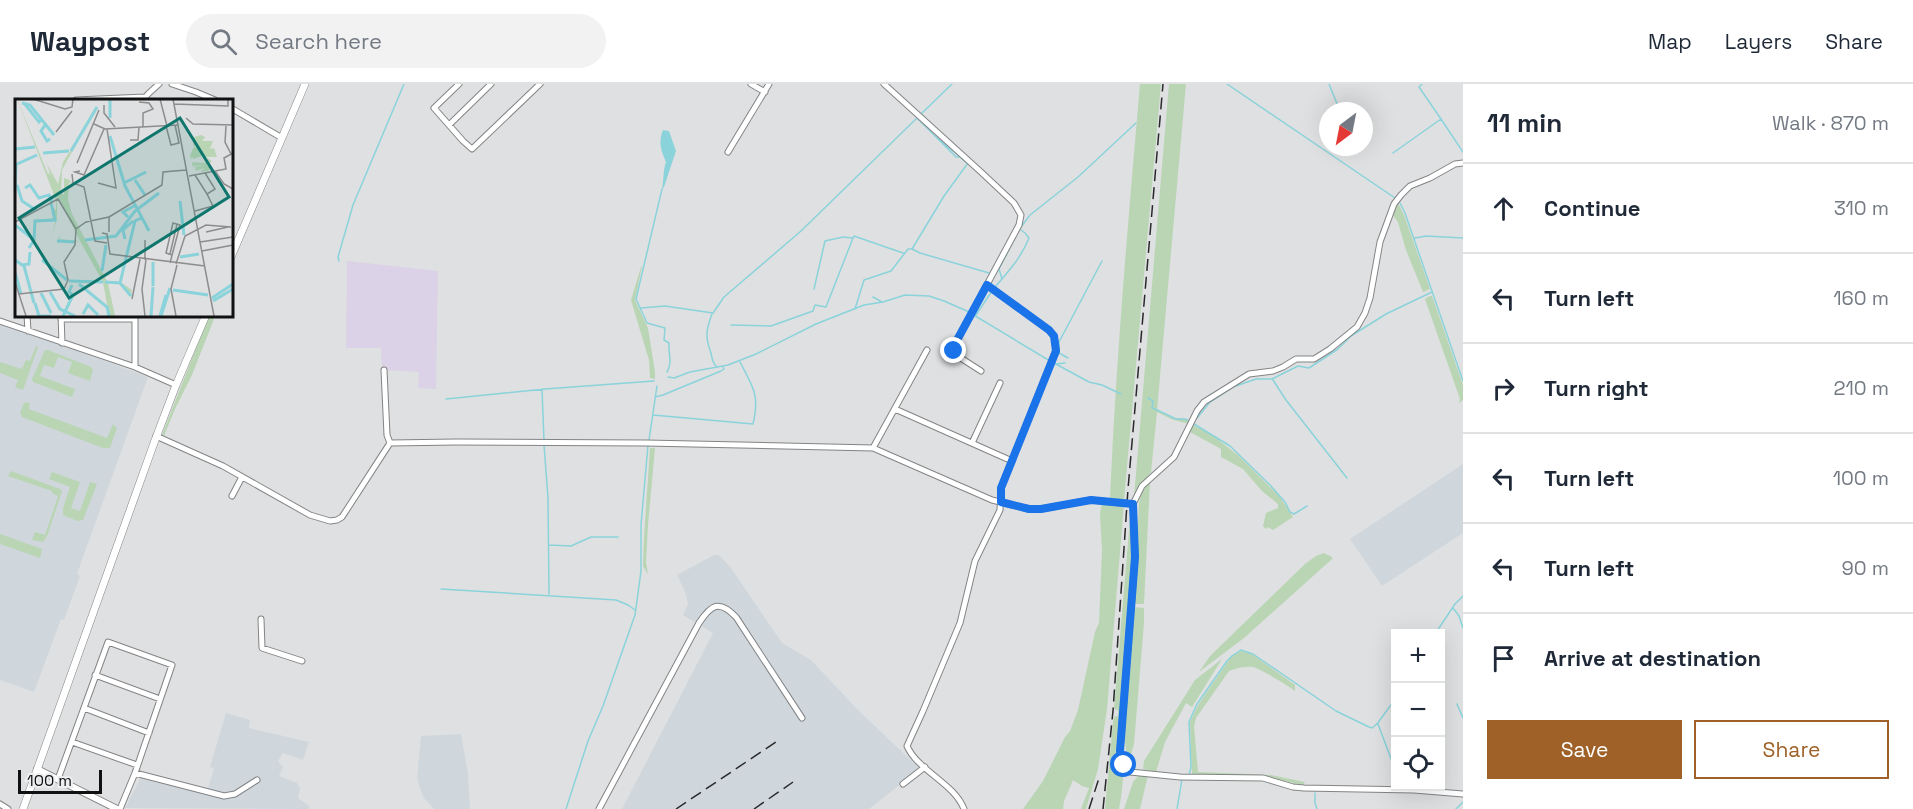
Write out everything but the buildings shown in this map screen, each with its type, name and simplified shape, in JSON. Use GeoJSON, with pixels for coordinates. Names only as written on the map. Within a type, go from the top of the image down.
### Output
{"type":"FeatureCollection","features":[{"type":"Feature","properties":{"kind":"main road"},"geometry":{"type":"LineString","coordinates":[[232,255],[305,84]]}},
{"type":"Feature","properties":{"kind":"main road"},"geometry":{"type":"LineString","coordinates":[[23,809],[156,436],[206,316]]}},
{"type":"Feature","properties":{"kind":"street"},"geometry":{"type":"LineString","coordinates":[[144,99],[159,84]]}},
{"type":"Feature","properties":{"kind":"street"},"geometry":{"type":"LineString","coordinates":[[172,84],[213,99]]}},
{"type":"Feature","properties":{"kind":"street"},"geometry":{"type":"LineString","coordinates":[[459,84],[434,108],[467,146],[472,148],[540,84]]}},
{"type":"Feature","properties":{"kind":"street"},"geometry":{"type":"LineString","coordinates":[[449,125],[491,84]]}},
{"type":"Feature","properties":{"kind":"street"},"geometry":{"type":"LineString","coordinates":[[751,84],[765,92]]}},
{"type":"Feature","properties":{"kind":"street"},"geometry":{"type":"LineString","coordinates":[[728,152],[769,84]]}},
{"type":"Feature","properties":{"kind":"street"},"geometry":{"type":"LineString","coordinates":[[884,84],[1014,203],[1021,215],[1018,225],[956,342],[954,351],[956,355],[981,371]]}},
{"type":"Feature","properties":{"kind":"street"},"geometry":{"type":"LineString","coordinates":[[232,109],[282,138]]}},
{"type":"Feature","properties":{"kind":"street"},"geometry":{"type":"LineString","coordinates":[[1463,163],[1455,164],[1410,186],[1394,204],[1380,242],[1370,298],[1357,327],[1314,359],[1296,359],[1273,371],[1249,374],[1204,402],[1197,411],[1174,457],[1142,486],[1133,504],[1135,557],[1120,751],[1124,765],[1130,772],[1180,777],[1263,778],[1304,788],[1414,790],[1463,794]]}},
{"type":"Feature","properties":{"kind":"street"},"geometry":{"type":"LineString","coordinates":[[964,809],[947,787],[909,750],[908,741],[960,622],[975,561],[1000,510],[1001,488],[1056,351],[1054,336],[1049,330],[987,285]]}},
{"type":"Feature","properties":{"kind":"street"},"geometry":{"type":"LineString","coordinates":[[27,316],[28,331]]}},
{"type":"Feature","properties":{"kind":"street"},"geometry":{"type":"LineString","coordinates":[[62,343],[61,317],[135,317],[135,367]]}},
{"type":"Feature","properties":{"kind":"street"},"geometry":{"type":"LineString","coordinates":[[0,321],[135,367],[176,385]]}},
{"type":"Feature","properties":{"kind":"street"},"geometry":{"type":"LineString","coordinates":[[873,448],[927,350]]}},
{"type":"Feature","properties":{"kind":"street"},"geometry":{"type":"LineString","coordinates":[[384,370],[387,435],[390,443]]}},
{"type":"Feature","properties":{"kind":"street"},"geometry":{"type":"LineString","coordinates":[[972,443],[1000,382]]}},
{"type":"Feature","properties":{"kind":"street"},"geometry":{"type":"LineString","coordinates":[[894,409],[1012,460]]}},
{"type":"Feature","properties":{"kind":"street"},"geometry":{"type":"LineString","coordinates":[[156,436],[242,477],[310,515],[330,521],[337,520],[346,511],[390,443]]}},
{"type":"Feature","properties":{"kind":"street"},"geometry":{"type":"LineString","coordinates":[[390,443],[456,441],[873,448],[992,500],[1029,509],[1091,500],[1133,504]]}},
{"type":"Feature","properties":{"kind":"street"},"geometry":{"type":"LineString","coordinates":[[232,496],[242,477]]}},
{"type":"Feature","properties":{"kind":"street"},"geometry":{"type":"LineString","coordinates":[[599,809],[699,623],[707,611],[713,607],[720,606],[728,609],[736,617],[802,718]]}},
{"type":"Feature","properties":{"kind":"street"},"geometry":{"type":"LineString","coordinates":[[261,619],[262,648],[302,661]]}},
{"type":"Feature","properties":{"kind":"street"},"geometry":{"type":"LineString","coordinates":[[37,768],[58,779],[115,808],[135,773],[172,665],[108,642],[58,779]]}},
{"type":"Feature","properties":{"kind":"street"},"geometry":{"type":"LineString","coordinates":[[95,675],[160,699]]}},
{"type":"Feature","properties":{"kind":"street"},"geometry":{"type":"LineString","coordinates":[[84,708],[149,733]]}},
{"type":"Feature","properties":{"kind":"street"},"geometry":{"type":"LineString","coordinates":[[72,742],[137,765]]}},
{"type":"Feature","properties":{"kind":"street"},"geometry":{"type":"LineString","coordinates":[[903,784],[925,767]]}},
{"type":"Feature","properties":{"kind":"street"},"geometry":{"type":"LineString","coordinates":[[135,773],[224,796],[236,794],[257,780]]}},
{"type":"Feature","properties":{"kind":"street"},"geometry":{"type":"LineString","coordinates":[[0,804],[8,809]]}},
{"type":"Feature","properties":{"kind":"shaded area"},"geometry":{"type":"Polygon","coordinates":[[[347,261],[438,271],[436,389],[418,388],[419,372],[382,370],[381,348],[346,348],[347,261]]]}},
{"type":"Feature","properties":{"kind":"shaded area"},"geometry":{"type":"Polygon","coordinates":[[[0,322],[148,377],[77,574],[80,576],[64,620],[61,619],[34,692],[0,680],[0,322]]]}},
{"type":"Feature","properties":{"kind":"shaded area"},"geometry":{"type":"Polygon","coordinates":[[[1463,464],[1463,533],[1382,586],[1350,539],[1463,464]]]}},
{"type":"Feature","properties":{"kind":"shaded area"},"geometry":{"type":"Polygon","coordinates":[[[714,555],[719,555],[731,568],[782,643],[811,660],[857,709],[920,769],[869,809],[622,809],[713,633],[683,615],[688,604],[677,575],[714,555]]]}},
{"type":"Feature","properties":{"kind":"shaded area"},"geometry":{"type":"Polygon","coordinates":[[[226,713],[250,720],[249,728],[309,742],[303,760],[283,753],[278,761],[283,767],[279,776],[297,783],[300,788],[298,798],[309,806],[309,809],[125,808],[141,777],[206,795],[214,768],[210,767],[226,713]]]}},
{"type":"Feature","properties":{"kind":"shaded area"},"geometry":{"type":"Polygon","coordinates":[[[461,734],[468,774],[470,809],[434,809],[423,797],[417,779],[421,736],[461,734]]]}},
{"type":"Feature","properties":{"kind":"green space"},"geometry":{"type":"Polygon","coordinates":[[[1140,84],[1161,84],[1124,500],[1110,498],[1119,343],[1140,84]]]}},
{"type":"Feature","properties":{"kind":"green space"},"geometry":{"type":"Polygon","coordinates":[[[1169,84],[1186,84],[1157,410],[1172,418],[1185,419],[1190,422],[1189,424],[1171,419],[1157,412],[1151,472],[1134,497],[1169,84]]]}},
{"type":"Feature","properties":{"kind":"green space"},"geometry":{"type":"Polygon","coordinates":[[[1398,203],[1430,289],[1423,292],[1406,250],[1398,222],[1392,214],[1398,203]]]}},
{"type":"Feature","properties":{"kind":"green space"},"geometry":{"type":"Polygon","coordinates":[[[642,266],[635,300],[648,328],[655,379],[650,378],[649,360],[631,300],[642,266]]]}},
{"type":"Feature","properties":{"kind":"green space"},"geometry":{"type":"Polygon","coordinates":[[[1432,296],[1463,385],[1463,400],[1459,403],[1460,399],[1425,299],[1432,296]]]}},
{"type":"Feature","properties":{"kind":"green space"},"geometry":{"type":"Polygon","coordinates":[[[209,316],[212,316],[214,319],[192,375],[164,436],[162,435],[209,316]]]}},
{"type":"Feature","properties":{"kind":"green space"},"geometry":{"type":"Polygon","coordinates":[[[36,346],[38,347],[23,390],[15,387],[18,380],[0,373],[0,362],[22,369],[26,360],[30,361],[36,346]]]}},
{"type":"Feature","properties":{"kind":"green space"},"geometry":{"type":"Polygon","coordinates":[[[45,350],[91,367],[93,370],[90,381],[68,373],[72,362],[58,357],[54,368],[44,365],[40,376],[75,389],[72,397],[33,382],[32,379],[45,350]]]}},
{"type":"Feature","properties":{"kind":"green space"},"geometry":{"type":"Polygon","coordinates":[[[24,403],[30,404],[29,409],[107,438],[113,424],[117,428],[110,448],[103,448],[22,417],[20,413],[24,403]]]}},
{"type":"Feature","properties":{"kind":"green space"},"geometry":{"type":"Polygon","coordinates":[[[1193,425],[1211,434],[1240,457],[1280,497],[1293,517],[1273,530],[1268,527],[1266,529],[1263,526],[1266,513],[1278,508],[1278,504],[1262,491],[1243,469],[1221,457],[1221,449],[1190,432],[1193,425]]]}},
{"type":"Feature","properties":{"kind":"green space"},"geometry":{"type":"Polygon","coordinates":[[[650,448],[655,448],[648,525],[646,562],[648,574],[643,566],[650,448]]]}},
{"type":"Feature","properties":{"kind":"green space"},"geometry":{"type":"Polygon","coordinates":[[[11,471],[62,491],[48,534],[43,542],[32,540],[35,532],[45,535],[58,496],[52,491],[8,476],[11,471]]]}},
{"type":"Feature","properties":{"kind":"green space"},"geometry":{"type":"Polygon","coordinates":[[[52,472],[80,482],[71,508],[80,511],[90,482],[97,484],[83,520],[77,521],[63,515],[70,487],[49,479],[52,472]]]}},
{"type":"Feature","properties":{"kind":"green space"},"geometry":{"type":"Polygon","coordinates":[[[1150,481],[1144,604],[1134,604],[1139,503],[1141,494],[1150,481]]]}},
{"type":"Feature","properties":{"kind":"green space"},"geometry":{"type":"Polygon","coordinates":[[[1102,503],[1124,504],[1107,709],[1098,769],[1086,809],[1081,809],[1089,788],[1073,780],[1063,809],[1023,809],[1043,781],[1070,731],[1078,710],[1099,623],[1102,503]]]}},
{"type":"Feature","properties":{"kind":"green space"},"geometry":{"type":"Polygon","coordinates":[[[1131,507],[1133,553],[1123,690],[1123,780],[1119,809],[1105,809],[1113,722],[1114,717],[1118,716],[1118,710],[1114,709],[1131,507]]]}},
{"type":"Feature","properties":{"kind":"green space"},"geometry":{"type":"Polygon","coordinates":[[[0,534],[42,549],[40,558],[0,544],[0,534]]]}},
{"type":"Feature","properties":{"kind":"green space"},"geometry":{"type":"Polygon","coordinates":[[[1324,553],[1332,559],[1244,638],[1199,672],[1210,656],[1305,564],[1324,553]]]}},
{"type":"Feature","properties":{"kind":"green space"},"geometry":{"type":"Polygon","coordinates":[[[1134,607],[1144,608],[1144,623],[1134,744],[1131,754],[1127,757],[1124,734],[1134,607]]]}},
{"type":"Feature","properties":{"kind":"green space"},"geometry":{"type":"Polygon","coordinates":[[[1241,651],[1252,654],[1295,685],[1295,691],[1253,667],[1229,671],[1196,718],[1194,726],[1198,772],[1271,775],[1305,782],[1303,785],[1262,776],[1192,776],[1190,722],[1198,705],[1224,667],[1232,656],[1241,651]]]}},
{"type":"Feature","properties":{"kind":"green space"},"geometry":{"type":"Polygon","coordinates":[[[1222,659],[1192,707],[1186,703],[1165,742],[1156,772],[1143,769],[1144,761],[1195,680],[1222,659]]]}},
{"type":"Feature","properties":{"kind":"green space"},"geometry":{"type":"Polygon","coordinates":[[[1139,775],[1148,775],[1140,809],[1124,809],[1133,782],[1139,775]]]}},
{"type":"Feature","properties":{"kind":"water"},"geometry":{"type":"Polygon","coordinates":[[[663,130],[669,131],[676,151],[662,189],[666,162],[661,146],[663,130]]]}},
{"type":"Feature","properties":{"kind":"waterway"},"geometry":{"type":"LineString","coordinates":[[339,261],[338,257],[353,205],[404,84]]}},
{"type":"Feature","properties":{"kind":"waterway"},"geometry":{"type":"LineString","coordinates":[[920,115],[952,84]]}},
{"type":"Feature","properties":{"kind":"waterway"},"geometry":{"type":"LineString","coordinates":[[1227,84],[1395,198]]}},
{"type":"Feature","properties":{"kind":"waterway"},"geometry":{"type":"LineString","coordinates":[[1329,84],[1336,102]]}},
{"type":"Feature","properties":{"kind":"waterway"},"geometry":{"type":"LineString","coordinates":[[1393,153],[1441,119],[1419,87],[1422,84]]}},
{"type":"Feature","properties":{"kind":"waterway"},"geometry":{"type":"LineString","coordinates":[[641,308],[665,306],[713,313],[724,297],[801,231],[917,118]]}},
{"type":"Feature","properties":{"kind":"waterway"},"geometry":{"type":"LineString","coordinates":[[918,119],[956,157],[960,157],[967,163]]}},
{"type":"Feature","properties":{"kind":"waterway"},"geometry":{"type":"LineString","coordinates":[[1441,119],[1463,152]]}},
{"type":"Feature","properties":{"kind":"waterway"},"geometry":{"type":"LineString","coordinates":[[1021,227],[1030,215],[1078,177],[1136,123]]}},
{"type":"Feature","properties":{"kind":"waterway"},"geometry":{"type":"LineString","coordinates":[[934,135],[959,156]]}},
{"type":"Feature","properties":{"kind":"waterway"},"geometry":{"type":"LineString","coordinates":[[912,249],[944,196],[968,163]]}},
{"type":"Feature","properties":{"kind":"waterway"},"geometry":{"type":"LineString","coordinates":[[662,189],[636,299],[647,323],[665,328],[664,340],[669,343],[670,358],[667,372]]}},
{"type":"Feature","properties":{"kind":"waterway"},"geometry":{"type":"LineString","coordinates":[[1400,203],[1463,381]]}},
{"type":"Feature","properties":{"kind":"waterway"},"geometry":{"type":"LineString","coordinates":[[995,287],[1026,245],[1029,238],[1020,229]]}},
{"type":"Feature","properties":{"kind":"waterway"},"geometry":{"type":"LineString","coordinates":[[814,289],[825,241],[843,237],[853,238],[854,236],[903,253]]}},
{"type":"Feature","properties":{"kind":"waterway"},"geometry":{"type":"LineString","coordinates":[[1002,279],[999,269],[1016,236]]}},
{"type":"Feature","properties":{"kind":"waterway"},"geometry":{"type":"LineString","coordinates":[[1415,238],[1426,236],[1463,238]]}},
{"type":"Feature","properties":{"kind":"waterway"},"geometry":{"type":"LineString","coordinates":[[731,325],[771,326],[813,311],[815,305],[826,307],[853,238]]}},
{"type":"Feature","properties":{"kind":"waterway"},"geometry":{"type":"LineString","coordinates":[[855,309],[864,280],[891,271],[908,249],[989,273]]}},
{"type":"Feature","properties":{"kind":"waterway"},"geometry":{"type":"LineString","coordinates":[[1068,358],[1059,353],[1059,342],[1102,261]]}},
{"type":"Feature","properties":{"kind":"waterway"},"geometry":{"type":"LineString","coordinates":[[970,311],[985,284]]}},
{"type":"Feature","properties":{"kind":"waterway"},"geometry":{"type":"LineString","coordinates":[[976,315],[992,291]]}},
{"type":"Feature","properties":{"kind":"waterway"},"geometry":{"type":"LineString","coordinates":[[1197,418],[1210,402],[1233,387],[1256,379],[1272,379],[1298,366],[1309,368],[1338,349],[1351,336],[1386,314],[1432,292]]}},
{"type":"Feature","properties":{"kind":"waterway"},"geometry":{"type":"LineString","coordinates":[[668,377],[674,378],[690,372],[728,365],[756,354],[816,324],[864,305],[905,295],[929,296],[967,311],[1050,361]]}},
{"type":"Feature","properties":{"kind":"waterway"},"geometry":{"type":"LineString","coordinates":[[873,297],[882,302]]}},
{"type":"Feature","properties":{"kind":"waterway"},"geometry":{"type":"LineString","coordinates":[[712,314],[707,329],[707,338],[712,360],[716,366]]}},
{"type":"Feature","properties":{"kind":"waterway"},"geometry":{"type":"LineString","coordinates":[[653,415],[753,424],[756,406],[754,391],[740,362]]}},
{"type":"Feature","properties":{"kind":"waterway"},"geometry":{"type":"LineString","coordinates":[[1054,363],[1089,382],[1121,394]]}},
{"type":"Feature","properties":{"kind":"waterway"},"geometry":{"type":"LineString","coordinates":[[1057,364],[1065,363]]}},
{"type":"Feature","properties":{"kind":"waterway"},"geometry":{"type":"LineString","coordinates":[[655,397],[721,371],[723,367]]}},
{"type":"Feature","properties":{"kind":"waterway"},"geometry":{"type":"LineString","coordinates":[[1273,380],[1347,478]]}},
{"type":"Feature","properties":{"kind":"waterway"},"geometry":{"type":"LineString","coordinates":[[446,399],[654,381]]}},
{"type":"Feature","properties":{"kind":"waterway"},"geometry":{"type":"LineString","coordinates":[[649,440],[657,386]]}},
{"type":"Feature","properties":{"kind":"waterway"},"geometry":{"type":"LineString","coordinates":[[542,389],[544,441]]}},
{"type":"Feature","properties":{"kind":"waterway"},"geometry":{"type":"LineString","coordinates":[[1148,398],[1153,401],[1152,408],[1176,419],[1190,421]]}},
{"type":"Feature","properties":{"kind":"waterway"},"geometry":{"type":"LineString","coordinates":[[1194,424],[1230,446],[1270,485],[1285,502],[1290,512],[1294,514],[1307,506]]}},
{"type":"Feature","properties":{"kind":"waterway"},"geometry":{"type":"LineString","coordinates":[[544,445],[548,498],[549,594]]}},
{"type":"Feature","properties":{"kind":"waterway"},"geometry":{"type":"LineString","coordinates":[[566,809],[588,741],[603,706],[635,615],[641,571],[641,525],[648,445]]}},
{"type":"Feature","properties":{"kind":"waterway"},"geometry":{"type":"LineString","coordinates":[[549,545],[571,546],[591,537],[618,537]]}},
{"type":"Feature","properties":{"kind":"waterway"},"geometry":{"type":"LineString","coordinates":[[441,589],[616,600],[635,610]]}},
{"type":"Feature","properties":{"kind":"waterway"},"geometry":{"type":"LineString","coordinates":[[1438,629],[1463,596]]}},
{"type":"Feature","properties":{"kind":"waterway"},"geometry":{"type":"LineString","coordinates":[[1453,608],[1463,628]]}},
{"type":"Feature","properties":{"kind":"waterway"},"geometry":{"type":"LineString","coordinates":[[1189,775],[1191,767],[1189,722],[1197,704],[1227,661],[1241,650],[1253,654],[1336,711],[1372,728],[1391,705]]}},
{"type":"Feature","properties":{"kind":"waterway"},"geometry":{"type":"LineString","coordinates":[[1457,704],[1463,718]]}},
{"type":"Feature","properties":{"kind":"waterway"},"geometry":{"type":"LineString","coordinates":[[1378,724],[1391,759]]}},
{"type":"Feature","properties":{"kind":"waterway"},"geometry":{"type":"LineString","coordinates":[[1177,809],[1182,779]]}},
{"type":"Feature","properties":{"kind":"waterway"},"geometry":{"type":"LineString","coordinates":[[1315,793],[1317,809]]}},
{"type":"Feature","properties":{"kind":"waterway"},"geometry":{"type":"LineString","coordinates":[[1456,809],[1463,802]]}},
{"type":"Feature","properties":{"kind":"railway"},"geometry":{"type":"LineString","coordinates":[[1103,809],[1113,711],[1128,489],[1163,84]]}},
{"type":"Feature","properties":{"kind":"railway"},"geometry":{"type":"LineString","coordinates":[[676,809],[779,740]]}},
{"type":"Feature","properties":{"kind":"railway"},"geometry":{"type":"LineString","coordinates":[[1089,809],[1100,775]]}},
{"type":"Feature","properties":{"kind":"railway"},"geometry":{"type":"LineString","coordinates":[[754,809],[793,782]]}},
{"type":"Feature","properties":{"kind":"route"},"geometry":{"type":"LineString","coordinates":[[954,351],[956,342],[987,285],[1054,336],[1056,351],[1001,488],[1001,502],[1029,509],[1091,500],[1133,504],[1135,557],[1120,751],[1124,765]]}}]}
